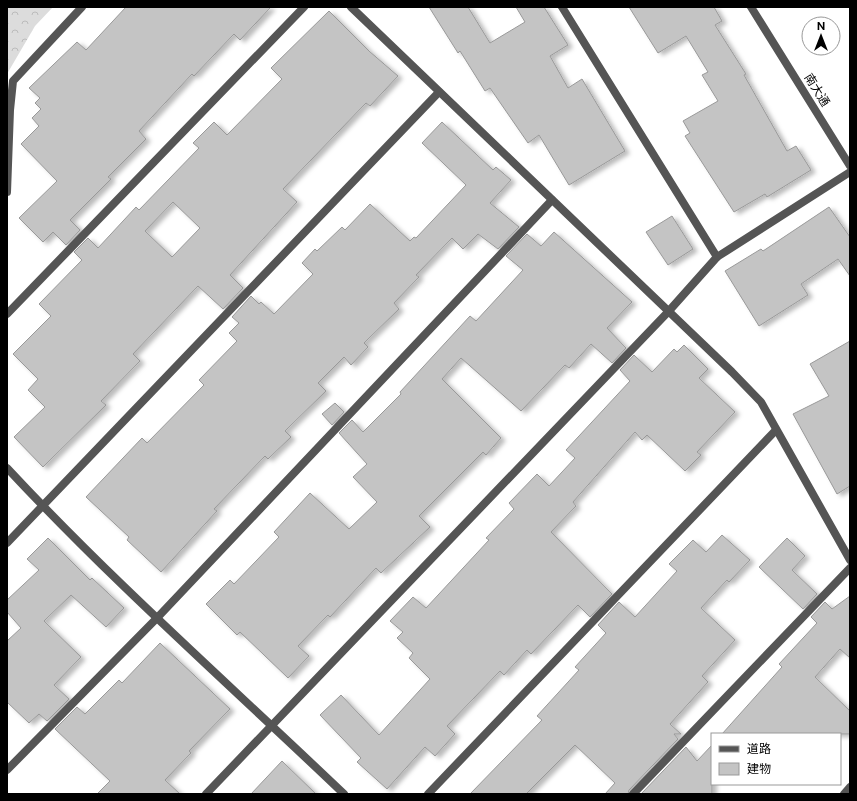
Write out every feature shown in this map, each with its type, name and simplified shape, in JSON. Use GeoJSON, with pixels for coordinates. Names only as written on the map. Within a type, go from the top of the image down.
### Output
{"type":"FeatureCollection","features":[{"type":"Feature","properties":{"kind":"street"},"geometry":{"type":"LineString","coordinates":[[7,192],[10,110],[13,81],[82,7]]}},
{"type":"Feature","properties":{"kind":"street"},"geometry":{"type":"LineString","coordinates":[[7,314],[304,7]]}},
{"type":"Feature","properties":{"kind":"street"},"geometry":{"type":"LineString","coordinates":[[352,7],[732,372],[761,402],[850,560]]}},
{"type":"Feature","properties":{"kind":"street"},"geometry":{"type":"LineString","coordinates":[[562,7],[717,257]]}},
{"type":"Feature","properties":{"kind":"street","name":"南大通"},"geometry":{"type":"LineString","coordinates":[[751,7],[850,166]]}},
{"type":"Feature","properties":{"kind":"street"},"geometry":{"type":"LineString","coordinates":[[7,543],[439,92]]}},
{"type":"Feature","properties":{"kind":"street"},"geometry":{"type":"LineString","coordinates":[[206,794],[668,312],[717,257],[850,172]]}},
{"type":"Feature","properties":{"kind":"street"},"geometry":{"type":"LineString","coordinates":[[7,770],[158,618],[552,200]]}},
{"type":"Feature","properties":{"kind":"street"},"geometry":{"type":"LineString","coordinates":[[428,794],[776,430]]}},
{"type":"Feature","properties":{"kind":"street"},"geometry":{"type":"LineString","coordinates":[[7,468],[43,507],[344,794]]}},
{"type":"Feature","properties":{"kind":"street"},"geometry":{"type":"LineString","coordinates":[[633,794],[850,568]]}},
{"type":"Feature","properties":{"kind":"street"},"geometry":{"type":"LineString","coordinates":[[844,794],[850,787]]}},
{"type":"Feature","properties":{"kind":"green space"},"geometry":{"type":"Polygon","coordinates":[[[7,7],[53,7],[35,26],[7,74],[7,7]]]}},
{"type":"Feature","properties":{"kind":"building"},"geometry":{"type":"Polygon","coordinates":[[[126,7],[271,7],[240,40],[234,34],[194,76],[192,74],[139,131],[146,139],[108,177],[111,179],[70,220],[80,230],[66,245],[53,232],[43,242],[19,218],[57,181],[21,144],[39,126],[32,118],[41,109],[35,103],[40,98],[29,88],[77,42],[86,50],[126,7]]]}},
{"type":"Feature","properties":{"kind":"building"},"geometry":{"type":"Polygon","coordinates":[[[429,7],[468,7],[490,43],[525,22],[516,7],[544,7],[568,45],[550,56],[568,88],[582,79],[625,151],[569,185],[539,135],[528,143],[490,88],[485,91],[460,51],[458,53],[429,7]]]}},
{"type":"Feature","properties":{"kind":"building"},"geometry":{"type":"Polygon","coordinates":[[[629,7],[714,7],[722,21],[715,25],[746,74],[744,75],[787,151],[796,146],[811,170],[767,197],[765,194],[734,212],[685,136],[690,133],[683,121],[718,101],[702,75],[708,72],[686,36],[658,53],[629,7]]]}},
{"type":"Feature","properties":{"kind":"building"},"geometry":{"type":"Polygon","coordinates":[[[329,11],[369,51],[398,76],[370,106],[366,103],[283,189],[297,202],[230,275],[243,288],[223,309],[198,286],[133,354],[140,361],[101,401],[106,405],[43,467],[14,437],[45,407],[28,390],[38,379],[13,354],[51,316],[39,304],[82,260],[74,252],[88,238],[98,248],[136,207],[139,210],[199,148],[193,143],[214,122],[227,135],[282,79],[271,68],[329,11]],[[173,202],[145,231],[172,257],[200,228],[173,202]]]}},
{"type":"Feature","properties":{"kind":"building"},"geometry":{"type":"Polygon","coordinates":[[[442,122],[493,170],[496,167],[511,180],[490,203],[519,227],[498,249],[478,234],[463,249],[452,238],[416,275],[419,277],[394,303],[399,309],[364,343],[368,347],[351,365],[344,357],[318,383],[326,391],[285,431],[291,437],[268,459],[265,456],[214,509],[217,511],[161,572],[127,540],[129,537],[86,497],[142,438],[147,443],[204,385],[199,380],[237,341],[229,333],[239,323],[232,317],[251,296],[259,304],[261,302],[274,314],[313,274],[302,263],[315,249],[317,251],[342,227],[345,230],[370,204],[410,241],[414,237],[416,238],[466,185],[422,143],[442,122]]]}},
{"type":"Feature","properties":{"kind":"building"},"geometry":{"type":"Polygon","coordinates":[[[829,207],[850,237],[850,276],[838,259],[801,284],[808,295],[759,326],[725,271],[761,249],[763,251],[829,207]]]}},
{"type":"Feature","properties":{"kind":"building"},"geometry":{"type":"Polygon","coordinates":[[[672,216],[693,249],[668,265],[646,232],[672,216]]]}},
{"type":"Feature","properties":{"kind":"building"},"geometry":{"type":"Polygon","coordinates":[[[554,232],[632,302],[607,328],[626,348],[612,363],[591,344],[569,368],[565,365],[521,411],[461,358],[442,379],[501,438],[486,455],[483,452],[419,516],[430,527],[381,573],[376,568],[330,617],[328,615],[298,646],[309,656],[288,678],[240,632],[237,635],[206,604],[230,580],[234,584],[279,537],[274,532],[310,493],[349,529],[377,502],[353,477],[367,464],[339,433],[352,420],[363,432],[401,394],[400,392],[470,316],[476,321],[523,270],[506,256],[527,234],[541,246],[554,232]]]}},
{"type":"Feature","properties":{"kind":"building"},"geometry":{"type":"Polygon","coordinates":[[[850,341],[850,486],[837,494],[793,414],[829,396],[810,364],[850,341]]]}},
{"type":"Feature","properties":{"kind":"building"},"geometry":{"type":"Polygon","coordinates":[[[684,345],[708,369],[699,378],[735,412],[697,452],[701,455],[685,471],[647,435],[642,440],[635,432],[573,502],[576,506],[551,532],[612,594],[590,617],[578,605],[531,654],[527,650],[504,675],[500,671],[447,726],[455,734],[435,756],[425,747],[387,789],[357,762],[361,758],[320,715],[341,695],[379,735],[430,679],[409,658],[413,653],[397,638],[403,632],[390,621],[413,597],[426,608],[489,540],[486,538],[514,509],[509,503],[537,474],[549,486],[575,458],[566,450],[630,381],[620,370],[634,355],[652,372],[674,349],[677,352],[684,345]]]}},
{"type":"Feature","properties":{"kind":"building"},"geometry":{"type":"Polygon","coordinates":[[[335,403],[344,412],[332,425],[322,414],[335,403]]]}},
{"type":"Feature","properties":{"kind":"building"},"geometry":{"type":"Polygon","coordinates":[[[722,535],[750,560],[729,582],[727,580],[701,608],[735,640],[702,676],[708,682],[670,724],[681,734],[674,734],[678,739],[629,790],[628,794],[605,794],[615,783],[575,745],[526,794],[470,794],[542,720],[537,716],[579,670],[575,667],[606,633],[598,625],[619,602],[635,617],[677,571],[669,564],[693,540],[706,552],[722,535]]]}},
{"type":"Feature","properties":{"kind":"building"},"geometry":{"type":"Polygon","coordinates":[[[48,538],[90,580],[92,578],[124,608],[106,627],[71,595],[44,621],[81,657],[54,685],[69,699],[47,721],[39,714],[29,723],[7,702],[7,641],[21,628],[7,612],[7,600],[39,570],[27,559],[48,538]]]}},
{"type":"Feature","properties":{"kind":"building"},"geometry":{"type":"Polygon","coordinates":[[[787,538],[805,556],[792,570],[817,594],[803,609],[759,567],[787,538]]]}},
{"type":"Feature","properties":{"kind":"building"},"geometry":{"type":"Polygon","coordinates":[[[850,596],[850,658],[840,649],[815,677],[850,711],[850,734],[723,733],[782,667],[779,664],[817,623],[811,617],[825,602],[832,609],[850,596]]]}},
{"type":"Feature","properties":{"kind":"building"},"geometry":{"type":"Polygon","coordinates":[[[160,643],[230,709],[189,751],[191,753],[165,780],[180,794],[97,794],[110,781],[55,729],[77,707],[85,714],[119,680],[122,683],[160,643]]]}},
{"type":"Feature","properties":{"kind":"building"},"geometry":{"type":"Polygon","coordinates":[[[711,746],[712,794],[641,794],[686,747],[697,761],[711,746]]]}},
{"type":"Feature","properties":{"kind":"building"},"geometry":{"type":"Polygon","coordinates":[[[282,761],[316,794],[251,794],[282,761]]]}}]}
